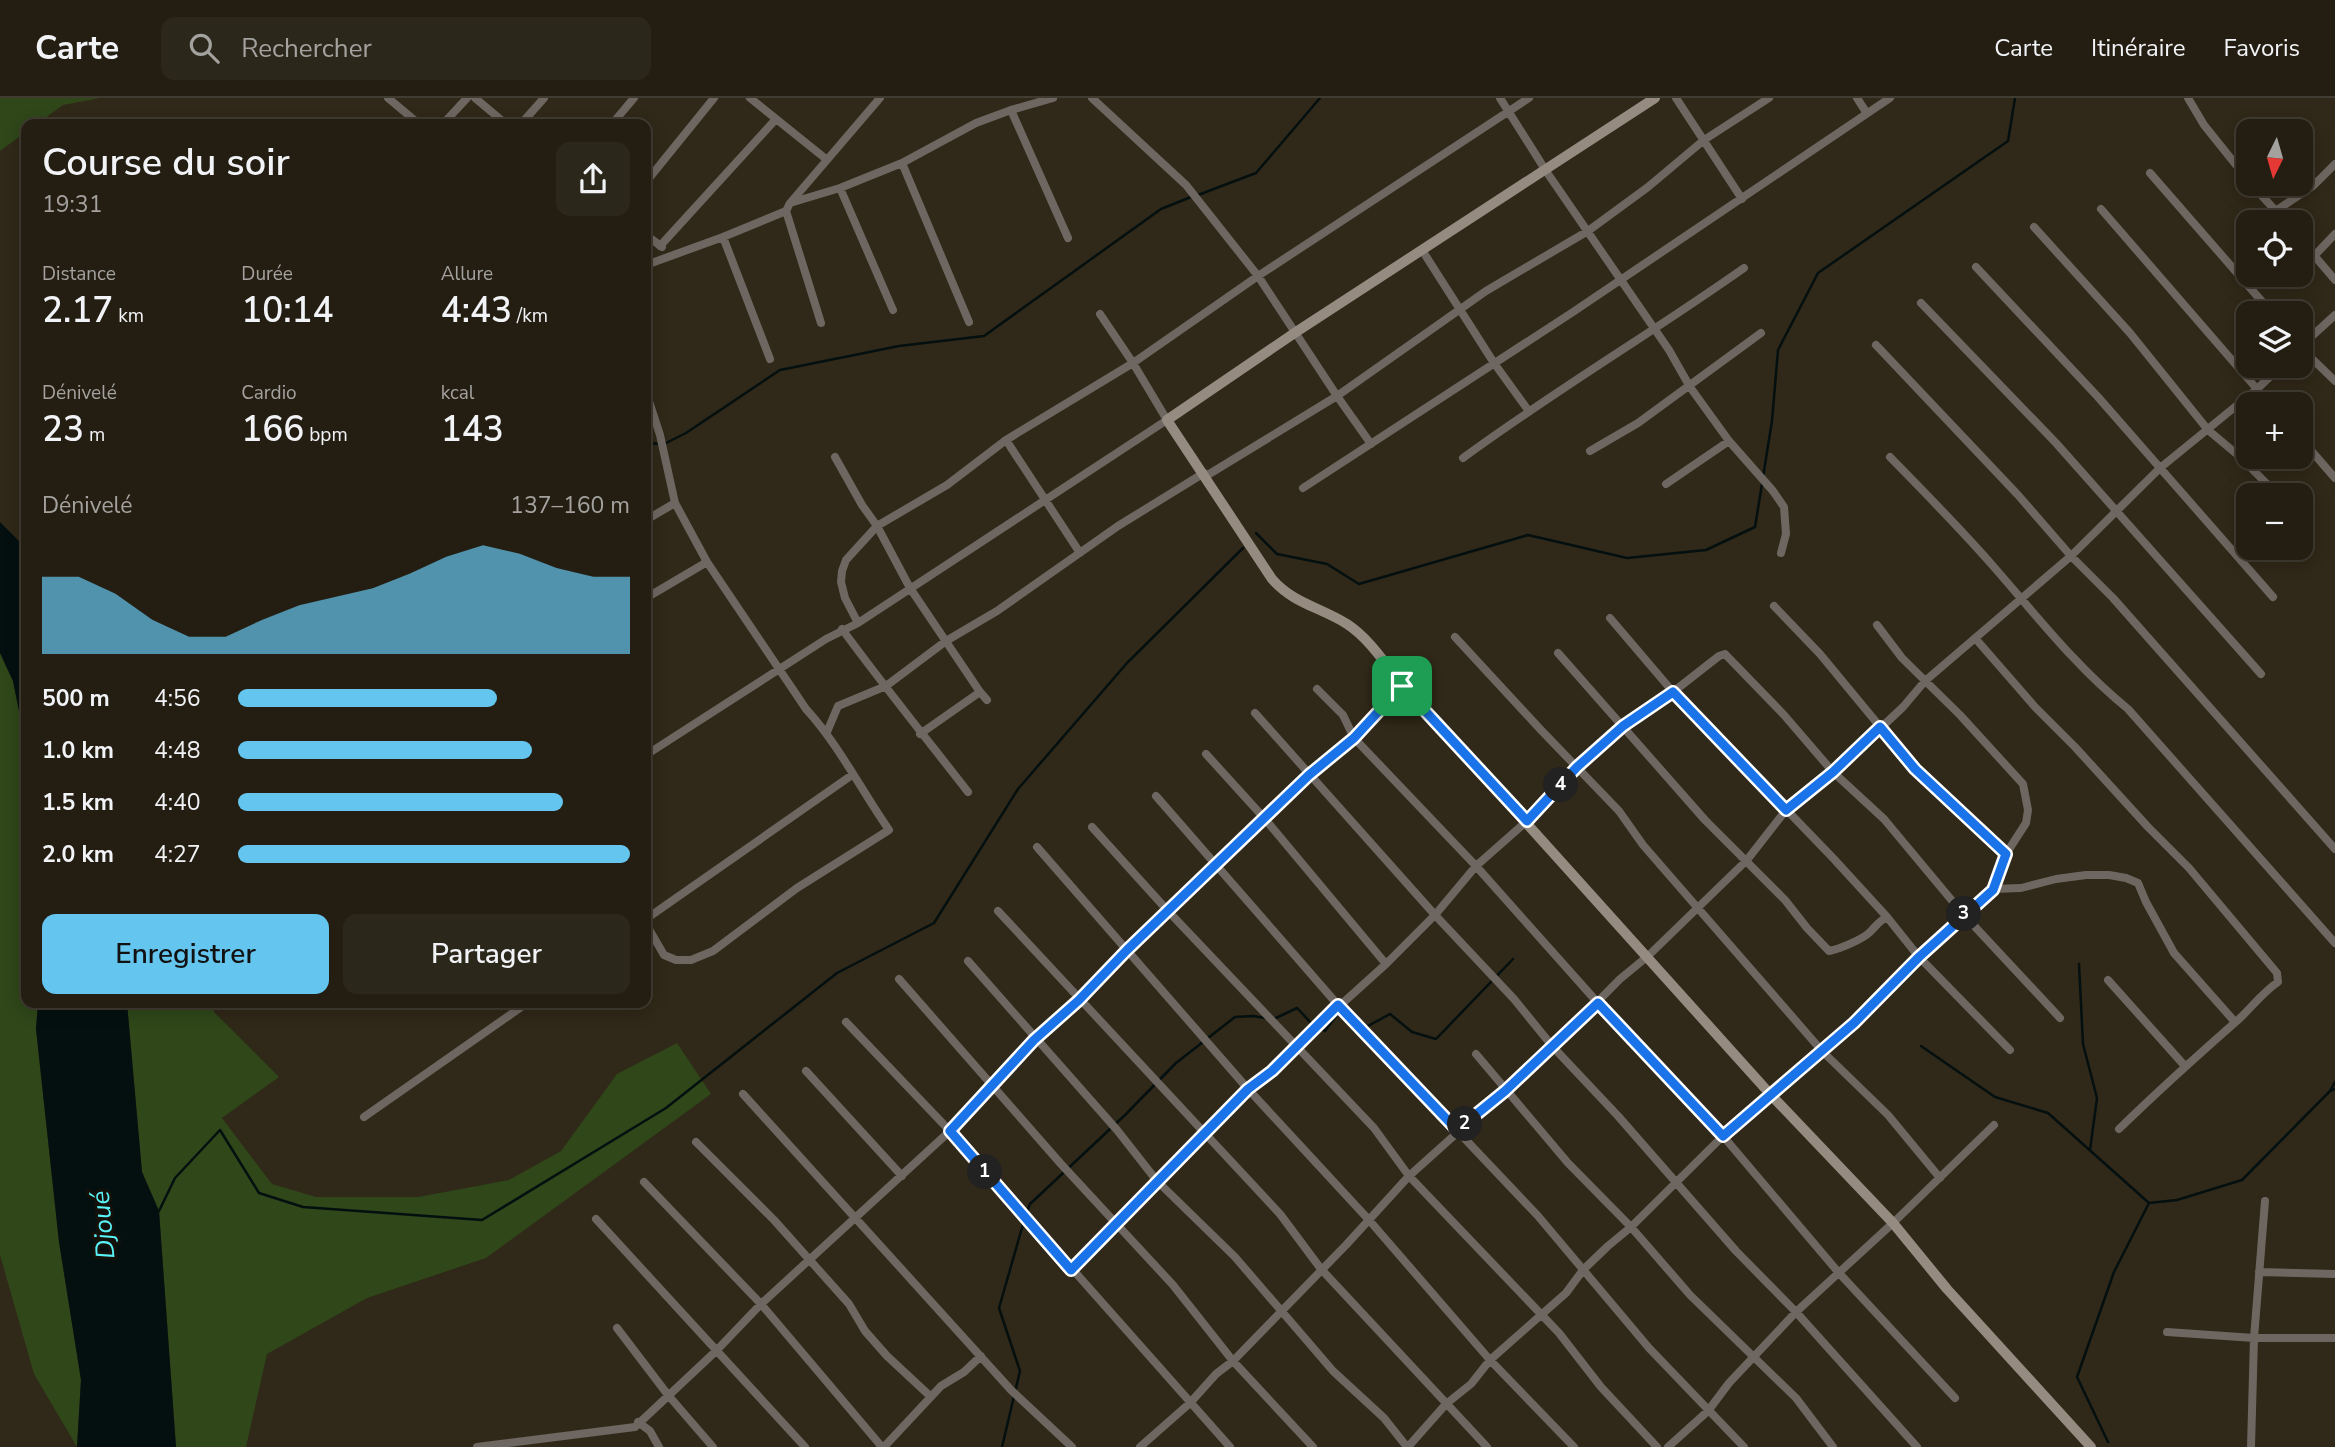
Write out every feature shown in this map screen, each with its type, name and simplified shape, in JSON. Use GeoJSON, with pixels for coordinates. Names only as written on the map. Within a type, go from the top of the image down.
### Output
{"type":"FeatureCollection","features":[{"type":"Feature","properties":{"kind":"street"},"geometry":{"type":"LineString","coordinates":[[388,98],[413,119]]}},
{"type":"Feature","properties":{"kind":"street"},"geometry":{"type":"LineString","coordinates":[[448,119],[467,98]]}},
{"type":"Feature","properties":{"kind":"street"},"geometry":{"type":"LineString","coordinates":[[475,98],[500,119]]}},
{"type":"Feature","properties":{"kind":"street"},"geometry":{"type":"LineString","coordinates":[[525,119],[544,98]]}},
{"type":"Feature","properties":{"kind":"street"},"geometry":{"type":"LineString","coordinates":[[616,119],[634,98]]}},
{"type":"Feature","properties":{"kind":"street"},"geometry":{"type":"LineString","coordinates":[[651,176],[714,98]]}},
{"type":"Feature","properties":{"kind":"street"},"geometry":{"type":"LineString","coordinates":[[750,98],[826,159]]}},
{"type":"Feature","properties":{"kind":"street"},"geometry":{"type":"LineString","coordinates":[[788,207],[880,98]]}},
{"type":"Feature","properties":{"kind":"street"},"geometry":{"type":"LineString","coordinates":[[651,263],[723,237],[788,207],[902,163],[940,141],[1011,110],[1053,98]]}},
{"type":"Feature","properties":{"kind":"street"},"geometry":{"type":"LineString","coordinates":[[1091,98],[1186,185],[1258,276],[1371,444]]}},
{"type":"Feature","properties":{"kind":"street"},"geometry":{"type":"LineString","coordinates":[[1500,98],[1690,387],[1728,441],[1784,507],[1786,534],[1781,553]]}},
{"type":"Feature","properties":{"kind":"street"},"geometry":{"type":"LineString","coordinates":[[858,623],[845,598],[841,582],[842,571],[846,560],[877,526],[947,485],[1006,440],[1133,363],[1258,276],[1529,98]]}},
{"type":"Feature","properties":{"kind":"street"},"geometry":{"type":"LineString","coordinates":[[651,752],[842,629],[858,623],[1655,98]]}},
{"type":"Feature","properties":{"kind":"street"},"geometry":{"type":"LineString","coordinates":[[1676,98],[1742,199]]}},
{"type":"Feature","properties":{"kind":"street"},"geometry":{"type":"LineString","coordinates":[[827,732],[833,712],[838,706],[887,685],[946,641],[997,611],[1118,526],[1337,396],[1460,307],[1588,231],[1648,187],[1704,139],[1769,98]]}},
{"type":"Feature","properties":{"kind":"street"},"geometry":{"type":"LineString","coordinates":[[1857,98],[1866,112]]}},
{"type":"Feature","properties":{"kind":"street"},"geometry":{"type":"LineString","coordinates":[[1303,488],[1742,199],[1890,98]]}},
{"type":"Feature","properties":{"kind":"street"},"geometry":{"type":"LineString","coordinates":[[2188,98],[2204,125],[2236,165]]}},
{"type":"Feature","properties":{"kind":"street"},"geometry":{"type":"LineString","coordinates":[[1011,110],[1068,238]]}},
{"type":"Feature","properties":{"kind":"street"},"geometry":{"type":"LineString","coordinates":[[660,247],[776,119]]}},
{"type":"Feature","properties":{"kind":"street"},"geometry":{"type":"LineString","coordinates":[[902,163],[969,322]]}},
{"type":"Feature","properties":{"kind":"street"},"geometry":{"type":"LineString","coordinates":[[2264,196],[2277,210],[2313,186],[2335,164]]}},
{"type":"Feature","properties":{"kind":"street"},"geometry":{"type":"LineString","coordinates":[[2150,173],[2262,301]]}},
{"type":"Feature","properties":{"kind":"street"},"geometry":{"type":"LineString","coordinates":[[840,188],[893,310]]}},
{"type":"Feature","properties":{"kind":"street"},"geometry":{"type":"LineString","coordinates":[[788,207],[821,323]]}},
{"type":"Feature","properties":{"kind":"street"},"geometry":{"type":"LineString","coordinates":[[2101,209],[2260,392]]}},
{"type":"Feature","properties":{"kind":"street"},"geometry":{"type":"LineString","coordinates":[[2034,227],[2130,332],[2208,430],[2266,483]]}},
{"type":"Feature","properties":{"kind":"street"},"geometry":{"type":"LineString","coordinates":[[2335,234],[2315,255],[2335,280]]}},
{"type":"Feature","properties":{"kind":"street"},"geometry":{"type":"LineString","coordinates":[[723,237],[770,359]]}},
{"type":"Feature","properties":{"kind":"street"},"geometry":{"type":"LineString","coordinates":[[651,239],[674,253]]}},
{"type":"Feature","properties":{"kind":"street"},"geometry":{"type":"LineString","coordinates":[[1422,250],[1494,363],[1528,410]]}},
{"type":"Feature","properties":{"kind":"street"},"geometry":{"type":"LineString","coordinates":[[1976,267],[2026,319],[2273,597]]}},
{"type":"Feature","properties":{"kind":"street"},"geometry":{"type":"LineString","coordinates":[[1463,458],[1528,410],[1744,268]]}},
{"type":"Feature","properties":{"kind":"street"},"geometry":{"type":"LineString","coordinates":[[1921,303],[2056,443],[2168,566],[2261,674]]}},
{"type":"Feature","properties":{"kind":"street"},"geometry":{"type":"LineString","coordinates":[[1100,314],[1272,579],[1301,603],[1345,623],[1358,632],[1402,686],[1527,821],[1771,1095],[1893,1223],[1947,1289],[2091,1447]]}},
{"type":"Feature","properties":{"kind":"street"},"geometry":{"type":"LineString","coordinates":[[2313,336],[2335,315]]}},
{"type":"Feature","properties":{"kind":"street"},"geometry":{"type":"LineString","coordinates":[[1590,451],[1638,423],[1761,333]]}},
{"type":"Feature","properties":{"kind":"street"},"geometry":{"type":"LineString","coordinates":[[1876,345],[2018,495],[2335,849]]}},
{"type":"Feature","properties":{"kind":"street"},"geometry":{"type":"LineString","coordinates":[[2313,359],[2335,381]]}},
{"type":"Feature","properties":{"kind":"street"},"geometry":{"type":"LineString","coordinates":[[1140,1447],[1233,1361],[1409,1176],[1457,1130],[1553,1047],[1620,979],[1648,956],[1746,860],[1786,810],[1833,772],[1903,707],[1925,681],[2071,556],[2160,468],[2268,378]]}},
{"type":"Feature","properties":{"kind":"street"},"geometry":{"type":"LineString","coordinates":[[651,407],[675,503],[707,562],[806,709],[827,732],[889,830],[797,888],[713,951],[691,960],[676,960],[664,955],[651,933]]}},
{"type":"Feature","properties":{"kind":"street"},"geometry":{"type":"LineString","coordinates":[[1006,440],[1080,553]]}},
{"type":"Feature","properties":{"kind":"street"},"geometry":{"type":"LineString","coordinates":[[1666,484],[1728,441]]}},
{"type":"Feature","properties":{"kind":"street"},"geometry":{"type":"LineString","coordinates":[[2313,453],[2335,478]]}},
{"type":"Feature","properties":{"kind":"street"},"geometry":{"type":"LineString","coordinates":[[835,457],[877,526],[910,589],[986,700]]}},
{"type":"Feature","properties":{"kind":"street"},"geometry":{"type":"LineString","coordinates":[[1890,457],[1943,510],[2021,600],[2108,693],[2128,709],[2335,943]]}},
{"type":"Feature","properties":{"kind":"street"},"geometry":{"type":"LineString","coordinates":[[651,517],[675,503]]}},
{"type":"Feature","properties":{"kind":"street"},"geometry":{"type":"LineString","coordinates":[[651,595],[707,562]]}},
{"type":"Feature","properties":{"kind":"street"},"geometry":{"type":"LineString","coordinates":[[1774,606],[1820,654],[1915,769],[2006,854]]}},
{"type":"Feature","properties":{"kind":"street"},"geometry":{"type":"LineString","coordinates":[[1610,618],[1673,692],[1887,917],[1919,957],[2010,1050]]}},
{"type":"Feature","properties":{"kind":"street"},"geometry":{"type":"LineString","coordinates":[[968,961],[1034,1040],[1117,1130],[1157,1181],[1235,1257],[1333,1371],[1384,1418],[1407,1447],[1446,1404],[1471,1384],[1490,1360],[1566,1293],[1583,1270],[1631,1227],[1723,1136],[1854,1023],[1919,957],[1993,890],[2006,854],[2026,823],[2028,810],[2023,784],[1960,715],[1902,658],[1877,625]]}},
{"type":"Feature","properties":{"kind":"street"},"geometry":{"type":"LineString","coordinates":[[842,629],[887,685],[920,734],[968,792]]}},
{"type":"Feature","properties":{"kind":"street"},"geometry":{"type":"LineString","coordinates":[[1455,637],[1619,811],[1643,845],[1696,907],[1822,1051],[1888,1115],[1940,1178]]}},
{"type":"Feature","properties":{"kind":"street"},"geometry":{"type":"LineString","coordinates":[[1975,638],[2035,707],[2189,868],[2277,973],[2278,982],[2265,990],[2256,1004],[2184,1065],[2119,1129]]}},
{"type":"Feature","properties":{"kind":"street"},"geometry":{"type":"LineString","coordinates":[[1558,653],[1705,820],[1746,860],[1829,951],[1841,949],[1868,934],[1878,922],[1887,917]]}},
{"type":"Feature","properties":{"kind":"street"},"geometry":{"type":"LineString","coordinates":[[1071,1270],[1248,1089],[1272,1071],[1338,1005],[1386,964],[1435,915],[1476,866],[1527,821],[1577,767],[1623,726],[1725,654],[1784,715],[1833,772],[1884,819],[1964,915],[2060,1018]]}},
{"type":"Feature","properties":{"kind":"street"},"geometry":{"type":"LineString","coordinates":[[477,1447],[635,1427],[716,1352],[761,1304],[950,1131],[1034,1040],[1079,1000],[1127,950],[1309,775],[1354,738],[1402,686]]}},
{"type":"Feature","properties":{"kind":"street"},"geometry":{"type":"LineString","coordinates":[[1317,689],[1343,715],[1354,738],[1476,866],[1598,1003],[1723,1136],[1839,1273],[1955,1398]]}},
{"type":"Feature","properties":{"kind":"street"},"geometry":{"type":"LineString","coordinates":[[920,734],[981,692]]}},
{"type":"Feature","properties":{"kind":"street"},"geometry":{"type":"LineString","coordinates":[[1255,713],[1435,915],[1514,999],[1553,1047],[1618,1116],[1736,1251],[1796,1312],[1917,1447]]}},
{"type":"Feature","properties":{"kind":"street"},"geometry":{"type":"LineString","coordinates":[[1206,754],[1265,819],[1386,964]]}},
{"type":"Feature","properties":{"kind":"street"},"geometry":{"type":"LineString","coordinates":[[651,916],[852,775]]}},
{"type":"Feature","properties":{"kind":"street"},"geometry":{"type":"LineString","coordinates":[[1156,796],[1338,1005],[1538,1216],[1649,1348],[1744,1447]]}},
{"type":"Feature","properties":{"kind":"street"},"geometry":{"type":"LineString","coordinates":[[1092,827],[1374,1128],[1409,1176],[1484,1258],[1541,1314],[1601,1387],[1657,1447]]}},
{"type":"Feature","properties":{"kind":"street"},"geometry":{"type":"LineString","coordinates":[[1037,847],[1490,1360],[1574,1447]]}},
{"type":"Feature","properties":{"kind":"street"},"geometry":{"type":"LineString","coordinates":[[1993,890],[2021,888],[2086,875],[2109,875],[2138,883],[2174,953],[2235,1022]]}},
{"type":"Feature","properties":{"kind":"street"},"geometry":{"type":"LineString","coordinates":[[998,911],[1280,1214],[1321,1269],[1486,1447]]}},
{"type":"Feature","properties":{"kind":"street"},"geometry":{"type":"LineString","coordinates":[[899,979],[1061,1164],[1173,1285],[1233,1361],[1313,1447]]}},
{"type":"Feature","properties":{"kind":"street"},"geometry":{"type":"LineString","coordinates":[[2108,980],[2184,1065]]}},
{"type":"Feature","properties":{"kind":"street"},"geometry":{"type":"LineString","coordinates":[[364,1117],[520,1008]]}},
{"type":"Feature","properties":{"kind":"street"},"geometry":{"type":"LineString","coordinates":[[846,1022],[950,1131],[1230,1447]]}},
{"type":"Feature","properties":{"kind":"street"},"geometry":{"type":"LineString","coordinates":[[1476,1054],[1568,1163],[1631,1227],[1690,1296],[1796,1398],[1833,1447]]}},
{"type":"Feature","properties":{"kind":"street"},"geometry":{"type":"LineString","coordinates":[[806,1071],[902,1176]]}},
{"type":"Feature","properties":{"kind":"street"},"geometry":{"type":"LineString","coordinates":[[743,1094],[1011,1390],[1072,1447]]}},
{"type":"Feature","properties":{"kind":"street"},"geometry":{"type":"LineString","coordinates":[[1668,1447],[1708,1410],[1729,1383],[1796,1312],[1994,1125]]}},
{"type":"Feature","properties":{"kind":"street"},"geometry":{"type":"LineString","coordinates":[[696,1142],[809,1259],[849,1304],[865,1331],[887,1356],[930,1396]]}},
{"type":"Feature","properties":{"kind":"street"},"geometry":{"type":"LineString","coordinates":[[644,1182],[761,1304],[883,1447],[930,1396],[981,1356]]}},
{"type":"Feature","properties":{"kind":"street"},"geometry":{"type":"LineString","coordinates":[[2251,1447],[2253,1338],[2265,1200]]}},
{"type":"Feature","properties":{"kind":"street"},"geometry":{"type":"LineString","coordinates":[[596,1219],[804,1447]]}},
{"type":"Feature","properties":{"kind":"street"},"geometry":{"type":"LineString","coordinates":[[2259,1272],[2335,1274]]}},
{"type":"Feature","properties":{"kind":"street"},"geometry":{"type":"LineString","coordinates":[[617,1328],[668,1395],[713,1447]]}},
{"type":"Feature","properties":{"kind":"street"},"geometry":{"type":"LineString","coordinates":[[2168,1332],[2253,1338],[2335,1338]]}},
{"type":"Feature","properties":{"kind":"street"},"geometry":{"type":"LineString","coordinates":[[638,1422],[656,1439],[659,1447]]}},
{"type":"Feature","properties":{"kind":"green space"},"geometry":{"type":"Polygon","coordinates":[[[0,98],[100,98],[63,105],[44,119],[21,119],[21,136],[0,151],[0,98]]]}},
{"type":"Feature","properties":{"kind":"green space"},"geometry":{"type":"Polygon","coordinates":[[[0,653],[13,681],[21,721],[21,1008],[38,1008],[36,1029],[59,1242],[81,1380],[77,1447],[34,1374],[0,1255],[0,653]]]}},
{"type":"Feature","properties":{"kind":"green space"},"geometry":{"type":"Polygon","coordinates":[[[127,1008],[213,1008],[214,1012],[279,1077],[222,1118],[272,1184],[316,1197],[418,1197],[509,1180],[561,1151],[617,1074],[677,1043],[711,1094],[486,1258],[367,1298],[267,1354],[246,1447],[176,1447],[159,1211],[142,1172],[127,1008]]]}},
{"type":"Feature","properties":{"kind":"water"},"geometry":{"type":"Polygon","coordinates":[[[0,522],[21,543],[21,721],[13,681],[0,653],[0,522]]]}},
{"type":"Feature","properties":{"kind":"water","name":"Djoué"},"geometry":{"type":"Polygon","coordinates":[[[38,1008],[127,1008],[142,1172],[159,1211],[176,1447],[77,1447],[81,1380],[59,1242],[36,1029],[38,1008]]]}},
{"type":"Feature","properties":{"kind":"waterway"},"geometry":{"type":"LineString","coordinates":[[1198,195],[1256,173],[1320,98]]}},
{"type":"Feature","properties":{"kind":"waterway"},"geometry":{"type":"LineString","coordinates":[[1763,477],[1772,421],[1778,350],[1818,273],[2008,141],[2015,98]]}},
{"type":"Feature","properties":{"kind":"waterway"},"geometry":{"type":"LineString","coordinates":[[651,443],[664,444],[686,433],[780,370],[899,346],[984,336],[1161,209],[1191,197]]}},
{"type":"Feature","properties":{"kind":"waterway"},"geometry":{"type":"LineString","coordinates":[[1256,533],[1277,554],[1327,564],[1359,584],[1528,535],[1627,558],[1706,550],[1755,527],[1762,484]]}},
{"type":"Feature","properties":{"kind":"waterway"},"geometry":{"type":"LineString","coordinates":[[157,1211],[175,1178],[220,1130],[259,1193],[303,1207],[482,1220],[666,1108],[837,973],[934,923],[1018,789],[1127,663],[1243,548]]}},
{"type":"Feature","properties":{"kind":"waterway"},"geometry":{"type":"LineString","coordinates":[[1362,1025],[1366,1027],[1390,1014],[1412,1032],[1436,1039],[1513,959]]}},
{"type":"Feature","properties":{"kind":"waterway"},"geometry":{"type":"LineString","coordinates":[[2079,964],[2083,1044],[2097,1098],[2090,1150]]}},
{"type":"Feature","properties":{"kind":"waterway"},"geometry":{"type":"LineString","coordinates":[[1274,1019],[1297,1008],[1313,1025]]}},
{"type":"Feature","properties":{"kind":"waterway"},"geometry":{"type":"LineString","coordinates":[[1319,1028],[1325,1031],[1339,1012],[1341,1013]]}},
{"type":"Feature","properties":{"kind":"waterway"},"geometry":{"type":"LineString","coordinates":[[1026,1214],[1030,1204],[1176,1063],[1235,1017],[1265,1018]]}},
{"type":"Feature","properties":{"kind":"waterway"},"geometry":{"type":"LineString","coordinates":[[1921,1046],[1995,1097],[2048,1113],[2149,1203]]}},
{"type":"Feature","properties":{"kind":"waterway"},"geometry":{"type":"LineString","coordinates":[[2330,1091],[2335,1082]]}},
{"type":"Feature","properties":{"kind":"waterway"},"geometry":{"type":"LineString","coordinates":[[2108,1442],[2077,1377],[2114,1272],[2149,1203],[2177,1200],[2242,1180],[2335,1089]]}},
{"type":"Feature","properties":{"kind":"waterway"},"geometry":{"type":"LineString","coordinates":[[1002,1447],[1020,1371],[999,1308],[1024,1221]]}},
{"type":"Feature","properties":{"kind":"route"},"geometry":{"type":"LineString","coordinates":[[1402,686],[1527,821],[1577,767],[1623,726],[1673,692],[1786,810],[1833,772],[1880,727],[1915,769],[2006,854],[1993,890],[1919,957],[1854,1023],[1723,1136],[1598,1003],[1505,1091],[1457,1130],[1416,1090],[1338,1005],[1272,1071],[1248,1089],[1071,1270],[950,1131],[1034,1040],[1079,1000],[1127,950],[1309,775],[1354,738],[1402,686]]}}]}
